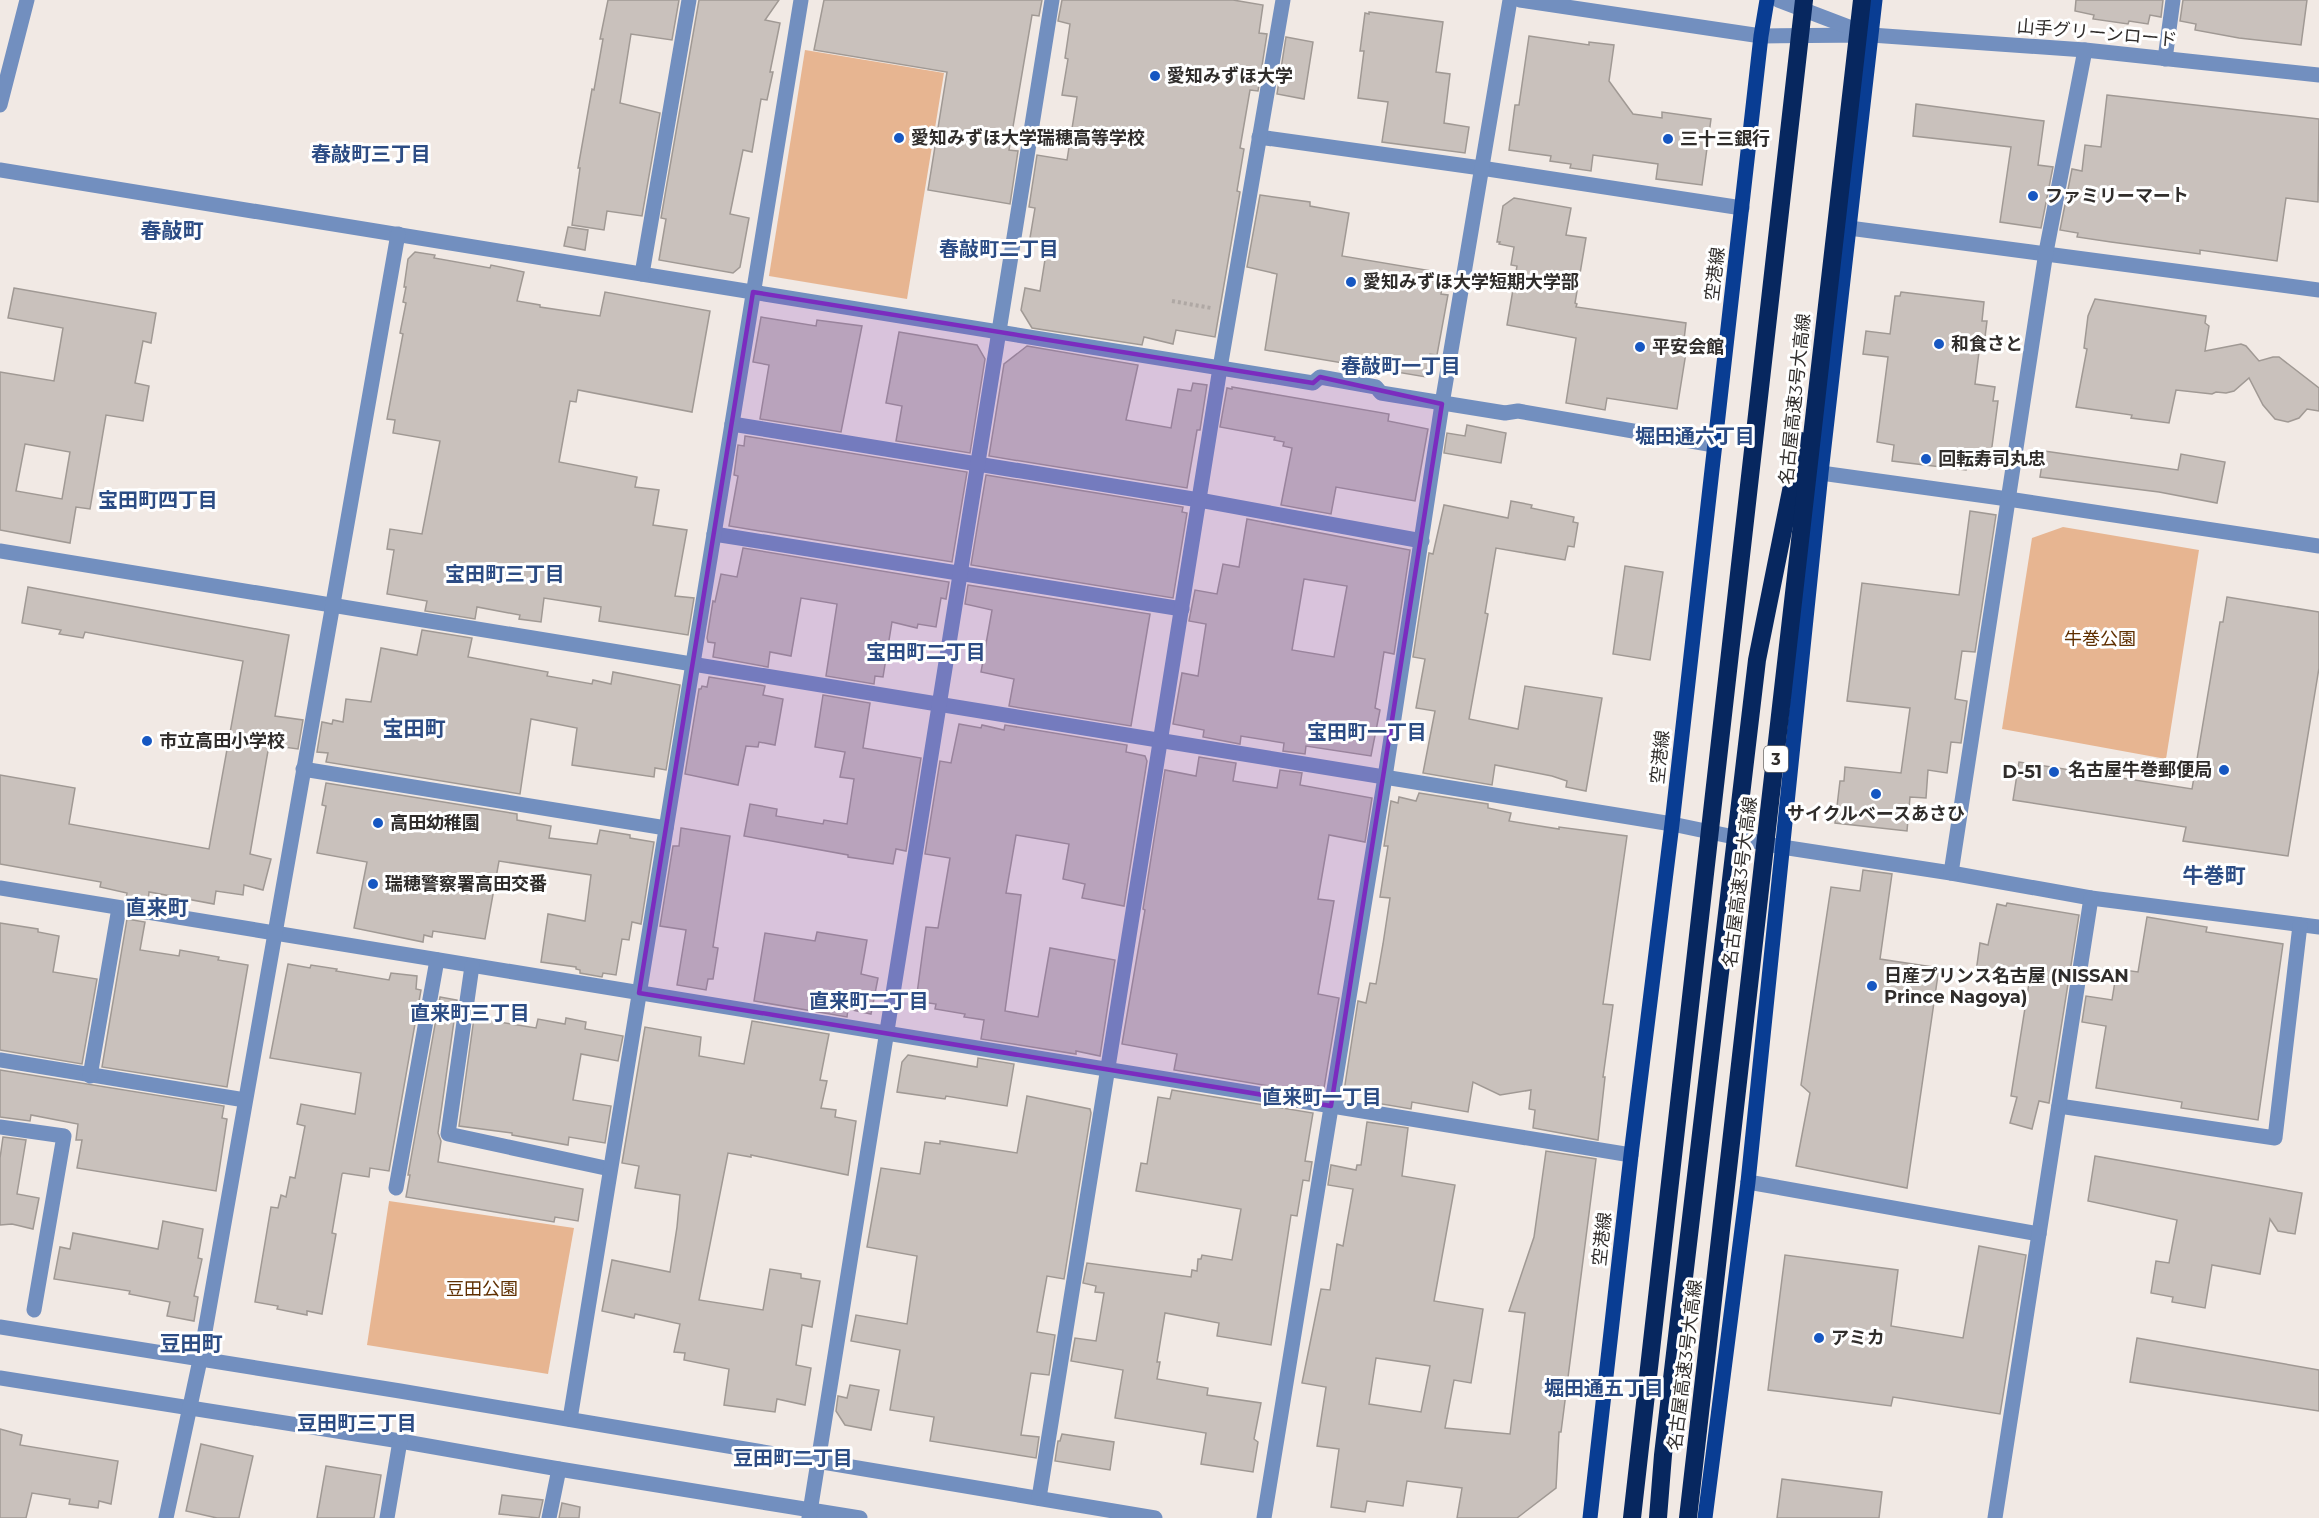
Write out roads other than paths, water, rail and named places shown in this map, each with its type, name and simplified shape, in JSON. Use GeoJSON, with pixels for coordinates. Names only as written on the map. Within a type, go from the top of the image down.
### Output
{"type":"FeatureCollection","features":[{"type":"Feature","properties":{"kind":"highway","name":"名古屋高速3号大高線"},"geometry":{"type":"LineString","coordinates":[[1632,1518],[1804,0]]}},
{"type":"Feature","properties":{"kind":"highway","name":"名古屋高速3号大高線"},"geometry":{"type":"LineString","coordinates":[[1688,1518],[1862,0]]}},
{"type":"Feature","properties":{"kind":"highway"},"geometry":{"type":"LineString","coordinates":[[1658,1518],[1757,660],[1855,169]]}},
{"type":"Feature","properties":{"kind":"main road","name":"空港線"},"geometry":{"type":"LineString","coordinates":[[1590,1518],[1767,0]]}},
{"type":"Feature","properties":{"kind":"main road"},"geometry":{"type":"LineString","coordinates":[[1705,1518],[1748,1182],[1821,473],[1875,0]]}},
{"type":"Feature","properties":{"kind":"street"},"geometry":{"type":"LineString","coordinates":[[0,105],[27,0]]}},
{"type":"Feature","properties":{"kind":"street"},"geometry":{"type":"LineString","coordinates":[[642,274],[689,0]]}},
{"type":"Feature","properties":{"kind":"street"},"geometry":{"type":"LineString","coordinates":[[570,1419],[801,0]]}},
{"type":"Feature","properties":{"kind":"street"},"geometry":{"type":"LineString","coordinates":[[809,1514],[1052,0]]}},
{"type":"Feature","properties":{"kind":"street"},"geometry":{"type":"LineString","coordinates":[[1040,1498],[1220,368],[1283,0]]}},
{"type":"Feature","properties":{"kind":"street"},"geometry":{"type":"LineString","coordinates":[[1264,1518],[1385,777],[1442,404],[1510,0]]}},
{"type":"Feature","properties":{"kind":"street","name":"山手グリーンロード"},"geometry":{"type":"LineString","coordinates":[[1520,0],[1761,36],[1871,35],[2085,50],[2319,75]]}},
{"type":"Feature","properties":{"kind":"street","name":"山手グリーンロード"},"geometry":{"type":"LineString","coordinates":[[1778,0],[1871,35]]}},
{"type":"Feature","properties":{"kind":"street"},"geometry":{"type":"LineString","coordinates":[[2165,59],[2173,0]]}},
{"type":"Feature","properties":{"kind":"street"},"geometry":{"type":"LineString","coordinates":[[1952,873],[2046,252],[2085,50]]}},
{"type":"Feature","properties":{"kind":"street"},"geometry":{"type":"LineString","coordinates":[[1259,137],[1742,208]]}},
{"type":"Feature","properties":{"kind":"street"},"geometry":{"type":"LineString","coordinates":[[0,170],[1313,383],[1320,377],[1376,387],[1381,393],[1442,404],[1505,413],[1518,411],[1714,445]]}},
{"type":"Feature","properties":{"kind":"street"},"geometry":{"type":"LineString","coordinates":[[1848,228],[2046,252],[2319,290]]}},
{"type":"Feature","properties":{"kind":"street"},"geometry":{"type":"LineString","coordinates":[[166,1518],[200,1360],[398,234]]}},
{"type":"Feature","properties":{"kind":"street"},"geometry":{"type":"LineString","coordinates":[[732,424],[978,462],[1422,541]]}},
{"type":"Feature","properties":{"kind":"street"},"geometry":{"type":"LineString","coordinates":[[1821,473],[2319,546]]}},
{"type":"Feature","properties":{"kind":"street"},"geometry":{"type":"LineString","coordinates":[[714,534],[1182,609]]}},
{"type":"Feature","properties":{"kind":"street"},"geometry":{"type":"LineString","coordinates":[[0,551],[1672,824],[1782,847],[1952,873],[2091,898],[2319,927]]}},
{"type":"Feature","properties":{"kind":"street"},"geometry":{"type":"LineString","coordinates":[[303,769],[666,828]]}},
{"type":"Feature","properties":{"kind":"street"},"geometry":{"type":"LineString","coordinates":[[0,888],[1631,1155]]}},
{"type":"Feature","properties":{"kind":"street"},"geometry":{"type":"LineString","coordinates":[[1995,1518],[2091,898]]}},
{"type":"Feature","properties":{"kind":"street"},"geometry":{"type":"LineString","coordinates":[[90,1076],[119,908]]}},
{"type":"Feature","properties":{"kind":"street"},"geometry":{"type":"LineString","coordinates":[[2059,1106],[2275,1138],[2300,925]]}},
{"type":"Feature","properties":{"kind":"street"},"geometry":{"type":"LineString","coordinates":[[396,1188],[437,960]]}},
{"type":"Feature","properties":{"kind":"street"},"geometry":{"type":"LineString","coordinates":[[472,966],[448,1134],[610,1169]]}},
{"type":"Feature","properties":{"kind":"street"},"geometry":{"type":"LineString","coordinates":[[0,1060],[245,1100]]}},
{"type":"Feature","properties":{"kind":"street"},"geometry":{"type":"LineString","coordinates":[[0,1127],[64,1136],[34,1310]]}},
{"type":"Feature","properties":{"kind":"street"},"geometry":{"type":"LineString","coordinates":[[1748,1182],[2039,1234]]}},
{"type":"Feature","properties":{"kind":"street"},"geometry":{"type":"LineString","coordinates":[[0,1327],[570,1419],[1155,1518]]}},
{"type":"Feature","properties":{"kind":"street"},"geometry":{"type":"LineString","coordinates":[[0,1378],[400,1441],[809,1514],[860,1518]]}},
{"type":"Feature","properties":{"kind":"street"},"geometry":{"type":"LineString","coordinates":[[387,1518],[400,1441]]}},
{"type":"Feature","properties":{"kind":"street"},"geometry":{"type":"LineString","coordinates":[[549,1518],[559,1469]]}},
{"type":"Feature","properties":{"kind":"place","name":"愛知みずほ大学"},"geometry":{"type":"Point","coordinates":[1155,76]}},
{"type":"Feature","properties":{"kind":"place","name":"愛知みずほ大学瑞穂高等学校"},"geometry":{"type":"Point","coordinates":[899,138]}},
{"type":"Feature","properties":{"kind":"place","name":"三十三銀行"},"geometry":{"type":"Point","coordinates":[1668,139]}},
{"type":"Feature","properties":{"kind":"place","name":"ファミリーマート"},"geometry":{"type":"Point","coordinates":[2033,196]}},
{"type":"Feature","properties":{"kind":"place","name":"愛知みずほ大学短期大学部"},"geometry":{"type":"Point","coordinates":[1351,282]}},
{"type":"Feature","properties":{"kind":"place","name":"和食さと"},"geometry":{"type":"Point","coordinates":[1939,344]}},
{"type":"Feature","properties":{"kind":"place","name":"平安会館"},"geometry":{"type":"Point","coordinates":[1640,347]}},
{"type":"Feature","properties":{"kind":"place","name":"回転寿司丸忠"},"geometry":{"type":"Point","coordinates":[1926,459]}},
{"type":"Feature","properties":{"kind":"place","name":"市立高田小学校"},"geometry":{"type":"Point","coordinates":[147,741]}},
{"type":"Feature","properties":{"kind":"place","name":"名古屋牛巻郵便局"},"geometry":{"type":"Point","coordinates":[2224,770]}},
{"type":"Feature","properties":{"kind":"place","name":"D-51"},"geometry":{"type":"Point","coordinates":[2054,772]}},
{"type":"Feature","properties":{"kind":"place","name":"サイクルベースあさひ"},"geometry":{"type":"Point","coordinates":[1876,794]}},
{"type":"Feature","properties":{"kind":"place","name":"高田幼稚園"},"geometry":{"type":"Point","coordinates":[378,823]}},
{"type":"Feature","properties":{"kind":"place","name":"瑞穂警察署高田交番"},"geometry":{"type":"Point","coordinates":[373,884]}},
{"type":"Feature","properties":{"kind":"place","name":"日産プリンス名古屋 (NISSAN Prince Nagoya)"},"geometry":{"type":"Point","coordinates":[1872,986]}},
{"type":"Feature","properties":{"kind":"place","name":"アミカ"},"geometry":{"type":"Point","coordinates":[1819,1338]}},
{"type":"Feature","properties":{"kind":"district","name":"春敲町三丁目"},"geometry":{"type":"Point","coordinates":[371,154]}},
{"type":"Feature","properties":{"kind":"district","name":"春敲町"},"geometry":{"type":"Point","coordinates":[172,230]}},
{"type":"Feature","properties":{"kind":"district","name":"春敲町二丁目"},"geometry":{"type":"Point","coordinates":[999,249]}},
{"type":"Feature","properties":{"kind":"district","name":"春敲町一丁目"},"geometry":{"type":"Point","coordinates":[1401,366]}},
{"type":"Feature","properties":{"kind":"district","name":"堀田通六丁目"},"geometry":{"type":"Point","coordinates":[1695,436]}},
{"type":"Feature","properties":{"kind":"district","name":"宝田町四丁目"},"geometry":{"type":"Point","coordinates":[158,500]}},
{"type":"Feature","properties":{"kind":"district","name":"宝田町三丁目"},"geometry":{"type":"Point","coordinates":[505,574]}},
{"type":"Feature","properties":{"kind":"district","name":"宝田町二丁目"},"geometry":{"type":"Point","coordinates":[926,652]}},
{"type":"Feature","properties":{"kind":"district","name":"宝田町"},"geometry":{"type":"Point","coordinates":[414,728]}},
{"type":"Feature","properties":{"kind":"district","name":"宝田町一丁目"},"geometry":{"type":"Point","coordinates":[1367,732]}},
{"type":"Feature","properties":{"kind":"district","name":"牛巻町"},"geometry":{"type":"Point","coordinates":[2214,875]}},
{"type":"Feature","properties":{"kind":"district","name":"直来町"},"geometry":{"type":"Point","coordinates":[157,907]}},
{"type":"Feature","properties":{"kind":"district","name":"直来町二丁目"},"geometry":{"type":"Point","coordinates":[869,1001]}},
{"type":"Feature","properties":{"kind":"district","name":"直来町三丁目"},"geometry":{"type":"Point","coordinates":[470,1013]}},
{"type":"Feature","properties":{"kind":"district","name":"直来町一丁目"},"geometry":{"type":"Point","coordinates":[1322,1097]}},
{"type":"Feature","properties":{"kind":"district","name":"豆田町"},"geometry":{"type":"Point","coordinates":[191,1343]}},
{"type":"Feature","properties":{"kind":"district","name":"堀田通五丁目"},"geometry":{"type":"Point","coordinates":[1604,1388]}},
{"type":"Feature","properties":{"kind":"district","name":"豆田町三丁目"},"geometry":{"type":"Point","coordinates":[357,1423]}},
{"type":"Feature","properties":{"kind":"district","name":"豆田町二丁目"},"geometry":{"type":"Point","coordinates":[793,1458]}},
{"type":"Feature","properties":{"kind":"park label","name":"牛巻公園"},"geometry":{"type":"Point","coordinates":[2100,639]}},
{"type":"Feature","properties":{"kind":"park label","name":"豆田公園"},"geometry":{"type":"Point","coordinates":[482,1289]}}]}
